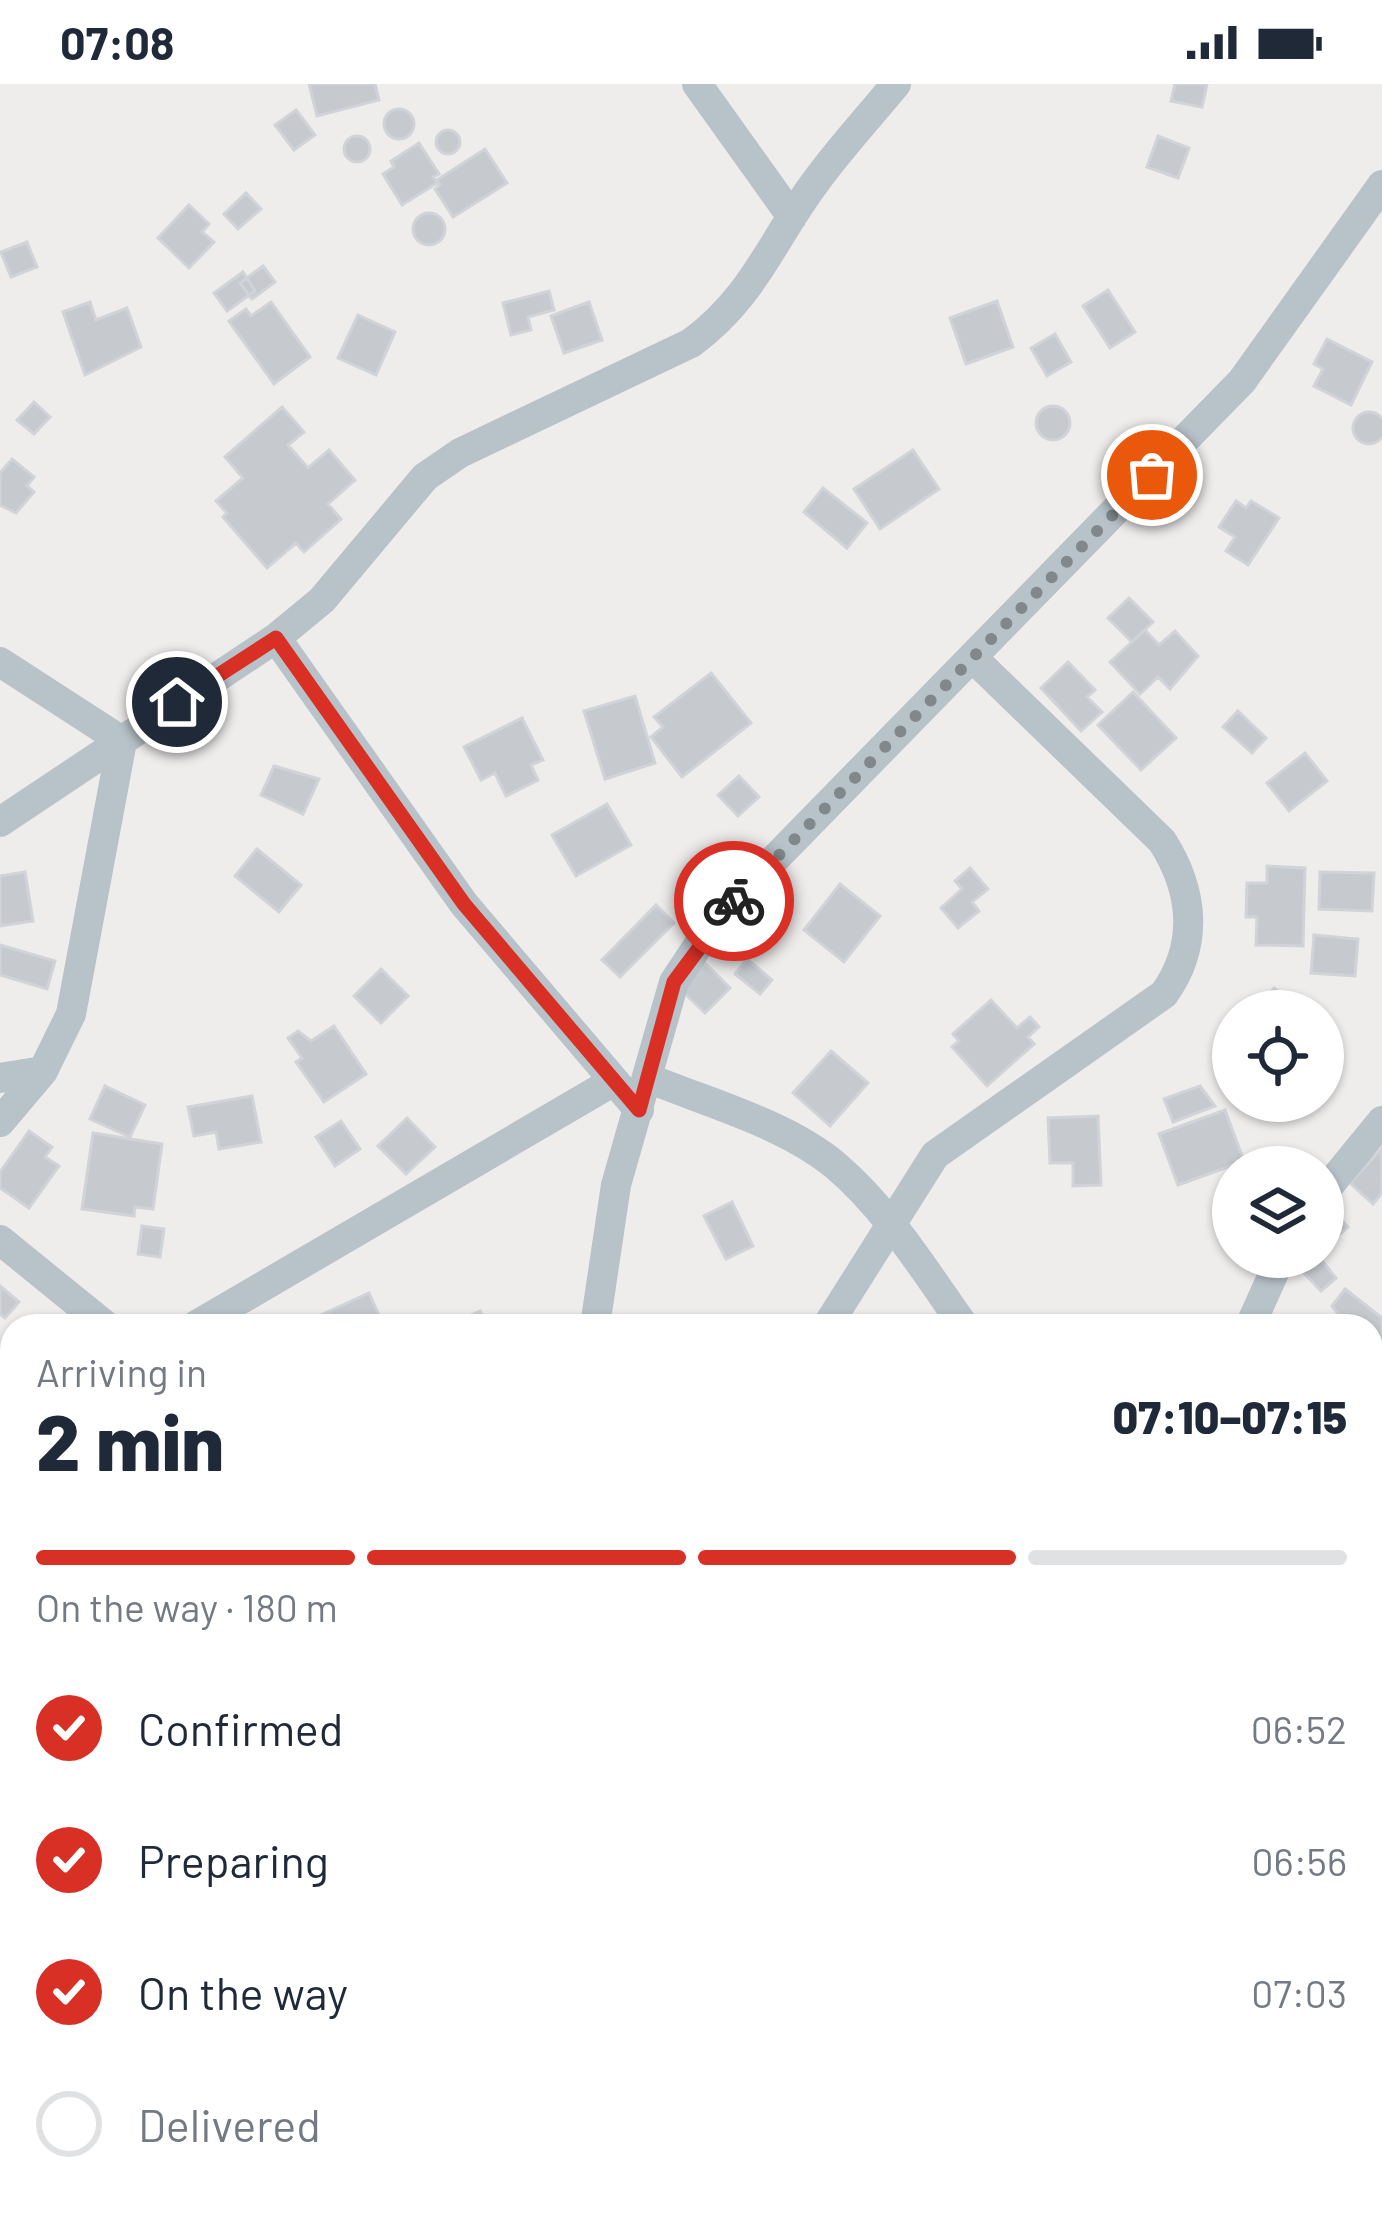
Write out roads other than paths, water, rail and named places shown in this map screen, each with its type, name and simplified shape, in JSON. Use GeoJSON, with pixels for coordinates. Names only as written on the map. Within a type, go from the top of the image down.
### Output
{"type":"FeatureCollection","features":[{"type":"Feature","properties":{"kind":"street"},"geometry":{"type":"LineString","coordinates":[[698,84],[792,217]]}},
{"type":"Feature","properties":{"kind":"street"},"geometry":{"type":"LineString","coordinates":[[0,823],[276,638],[322,600],[424,477],[460,453],[691,343],[723,320],[778,246],[792,217],[896,84]]}},
{"type":"Feature","properties":{"kind":"street"},"geometry":{"type":"LineString","coordinates":[[597,1314],[616,1185],[674,982],[715,920],[1242,381],[1382,185]]}},
{"type":"Feature","properties":{"kind":"street"},"geometry":{"type":"LineString","coordinates":[[276,638],[464,904],[639,1110]]}},
{"type":"Feature","properties":{"kind":"street"},"geometry":{"type":"LineString","coordinates":[[834,1314],[935,1155],[1164,994],[1185,966],[1190,941],[1179,868],[1162,841],[974,659]]}},
{"type":"Feature","properties":{"kind":"street"},"geometry":{"type":"LineString","coordinates":[[0,662],[122,741]]}},
{"type":"Feature","properties":{"kind":"street"},"geometry":{"type":"LineString","coordinates":[[0,1122],[43,1071],[71,1014],[122,741]]}},
{"type":"Feature","properties":{"kind":"street"},"geometry":{"type":"LineString","coordinates":[[0,1078],[43,1071]]}},
{"type":"Feature","properties":{"kind":"street"},"geometry":{"type":"LineString","coordinates":[[647,1078],[775,1131],[831,1162],[890,1224],[955,1314]]}},
{"type":"Feature","properties":{"kind":"street"},"geometry":{"type":"LineString","coordinates":[[216,1314],[614,1081]]}},
{"type":"Feature","properties":{"kind":"street"},"geometry":{"type":"LineString","coordinates":[[1344,1167],[1382,1121]]}},
{"type":"Feature","properties":{"kind":"street"},"geometry":{"type":"LineString","coordinates":[[0,1240],[91,1314]]}},
{"type":"Feature","properties":{"kind":"street"},"geometry":{"type":"LineString","coordinates":[[1255,1314],[1272,1278]]}}]}
